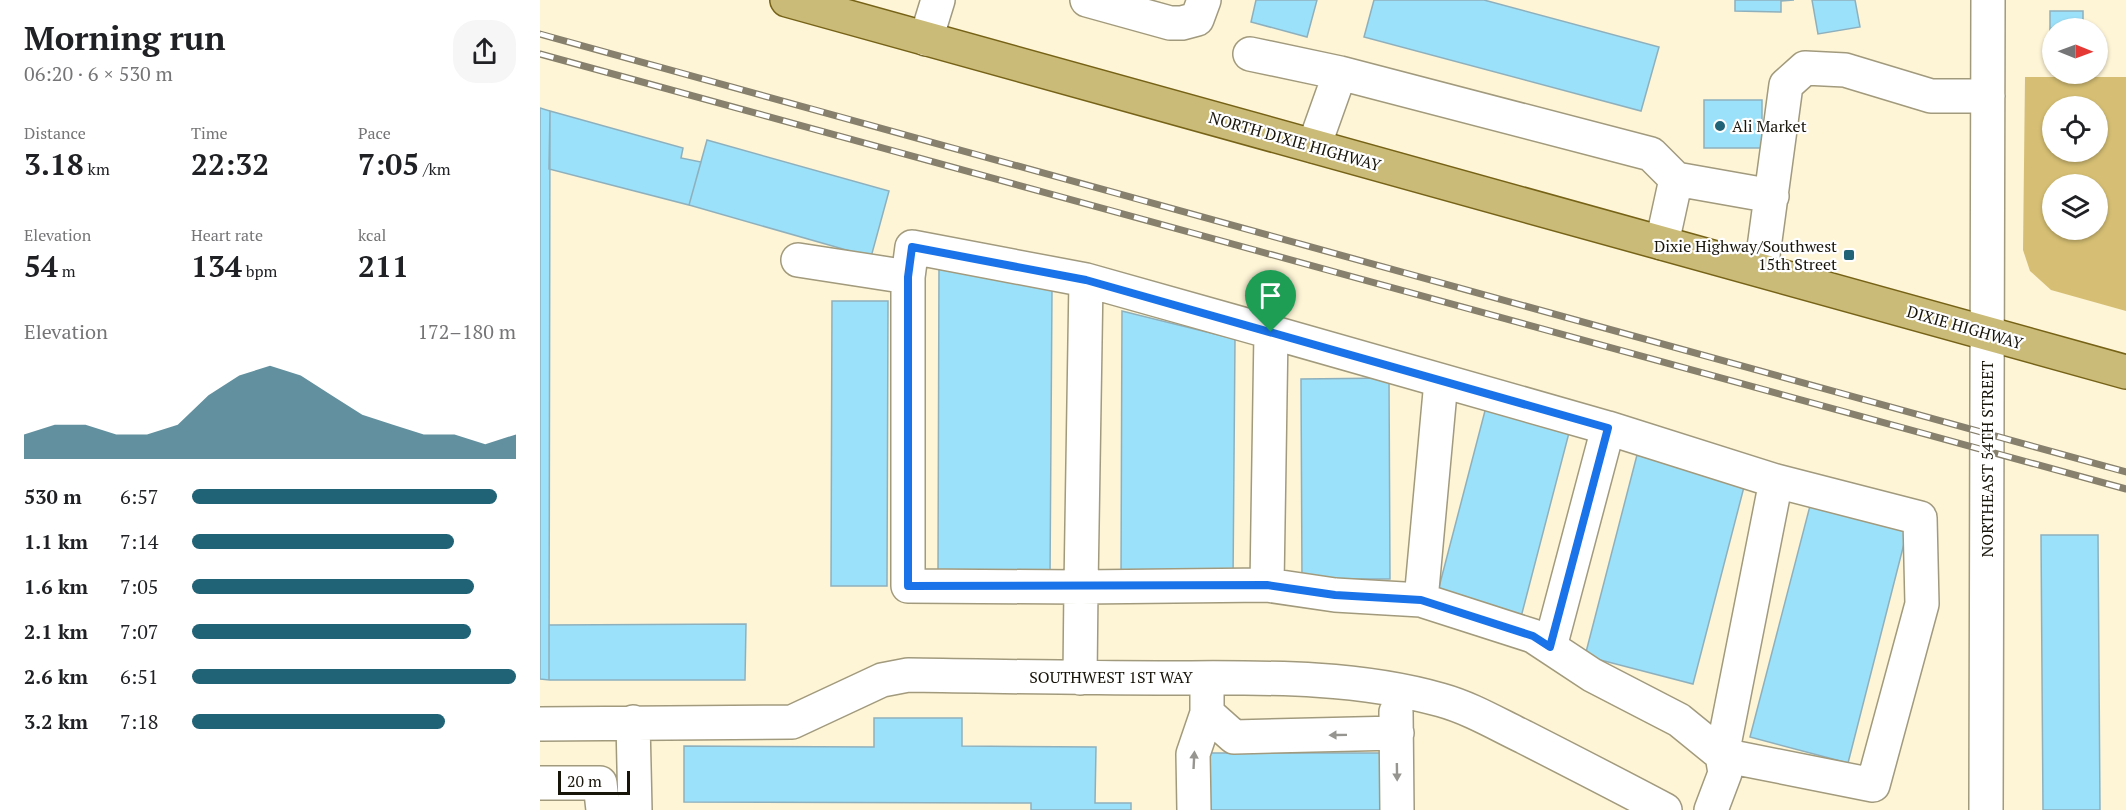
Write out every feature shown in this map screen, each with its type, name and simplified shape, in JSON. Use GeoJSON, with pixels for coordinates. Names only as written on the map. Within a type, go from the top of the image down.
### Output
{"type":"FeatureCollection","features":[{"type":"Feature","properties":{"kind":"main road","name":"NORTH DIXIE HIGHWAY"},"geometry":{"type":"LineString","coordinates":[[787,0],[1804,282]]}},
{"type":"Feature","properties":{"kind":"main road","name":"DIXIE HIGHWAY"},"geometry":{"type":"LineString","coordinates":[[1804,282],[2126,372]]}},
{"type":"Feature","properties":{"kind":"street"},"geometry":{"type":"LineString","coordinates":[[926,39],[938,0]]}},
{"type":"Feature","properties":{"kind":"street"},"geometry":{"type":"LineString","coordinates":[[1087,0],[1170,22],[1182,23],[1197,19],[1204,0]]}},
{"type":"Feature","properties":{"kind":"street","name":"NORTHEAST 54TH STREET"},"geometry":{"type":"LineString","coordinates":[[1986,810],[1988,0]]}},
{"type":"Feature","properties":{"kind":"street"},"geometry":{"type":"LineString","coordinates":[[1250,54],[1340,73],[1651,154],[1676,179],[1772,196]]}},
{"type":"Feature","properties":{"kind":"street"},"geometry":{"type":"LineString","coordinates":[[1761,270],[1786,85],[1805,68],[1845,70],[1931,96],[1988,96]]}},
{"type":"Feature","properties":{"kind":"street"},"geometry":{"type":"LineString","coordinates":[[1314,146],[1340,73]]}},
{"type":"Feature","properties":{"kind":"street"},"geometry":{"type":"LineString","coordinates":[[1662,243],[1676,179]]}},
{"type":"Feature","properties":{"kind":"street"},"geometry":{"type":"LineString","coordinates":[[912,247],[1086,280],[1608,428],[1776,481],[1920,518],[1922,604],[1873,785],[1722,755],[1679,720],[1592,675],[1533,636],[1421,600],[1335,595],[1267,585],[908,586],[908,277],[912,247]]}},
{"type":"Feature","properties":{"kind":"street"},"geometry":{"type":"LineString","coordinates":[[798,260],[908,277]]}},
{"type":"Feature","properties":{"kind":"street"},"geometry":{"type":"LineString","coordinates":[[1080,678],[1086,280]]}},
{"type":"Feature","properties":{"kind":"street"},"geometry":{"type":"LineString","coordinates":[[1267,585],[1271,332]]}},
{"type":"Feature","properties":{"kind":"street"},"geometry":{"type":"LineString","coordinates":[[1421,600],[1441,381]]}},
{"type":"Feature","properties":{"kind":"street"},"geometry":{"type":"LineString","coordinates":[[1550,647],[1608,428]]}},
{"type":"Feature","properties":{"kind":"street"},"geometry":{"type":"LineString","coordinates":[[1711,810],[1725,773],[1722,755],[1776,481]]}},
{"type":"Feature","properties":{"kind":"street","name":"SOUTHWEST 1ST WAY"},"geometry":{"type":"LineString","coordinates":[[540,724],[792,722],[882,680],[908,675],[1208,678],[1353,683],[1443,701],[1487,719],[1665,810]]}},
{"type":"Feature","properties":{"kind":"street"},"geometry":{"type":"LineString","coordinates":[[1194,810],[1193,754],[1207,712],[1208,678]]}},
{"type":"Feature","properties":{"kind":"street"},"geometry":{"type":"LineString","coordinates":[[1396,690],[1397,810]]}},
{"type":"Feature","properties":{"kind":"street"},"geometry":{"type":"LineString","coordinates":[[1207,712],[1234,737],[1397,733]]}},
{"type":"Feature","properties":{"kind":"street"},"geometry":{"type":"LineString","coordinates":[[633,722],[635,810]]}},
{"type":"Feature","properties":{"kind":"street"},"geometry":{"type":"LineString","coordinates":[[540,783],[600,783],[603,810]]}},
{"type":"Feature","properties":{"kind":"shaded area"},"geometry":{"type":"Polygon","coordinates":[[[2025,77],[2042,77],[2042,84],[2108,84],[2108,77],[2126,77],[2126,311],[2051,290],[2030,271],[2023,250],[2025,77]]]}},
{"type":"Feature","properties":{"kind":"building"},"geometry":{"type":"Polygon","coordinates":[[[1256,0],[1317,0],[1307,37],[1251,22],[1256,0]]]}},
{"type":"Feature","properties":{"kind":"building"},"geometry":{"type":"Polygon","coordinates":[[[1374,0],[1484,0],[1659,47],[1641,111],[1364,37],[1374,0]]]}},
{"type":"Feature","properties":{"kind":"building"},"geometry":{"type":"Polygon","coordinates":[[[1735,0],[1794,0],[1781,1],[1781,12],[1735,11],[1735,0]]]}},
{"type":"Feature","properties":{"kind":"building"},"geometry":{"type":"Polygon","coordinates":[[[1812,0],[1855,0],[1860,27],[1818,34],[1812,0]]]}},
{"type":"Feature","properties":{"kind":"building"},"geometry":{"type":"Polygon","coordinates":[[[2050,11],[2083,11],[2083,18],[2050,18],[2050,11]]]}},
{"type":"Feature","properties":{"kind":"building"},"geometry":{"type":"Polygon","coordinates":[[[1704,100],[1762,100],[1762,148],[1704,148],[1704,100]]]}},
{"type":"Feature","properties":{"kind":"building"},"geometry":{"type":"Polygon","coordinates":[[[540,108],[550,111],[549,680],[540,679],[540,108]]]}},
{"type":"Feature","properties":{"kind":"building"},"geometry":{"type":"Polygon","coordinates":[[[550,111],[683,148],[681,158],[701,162],[689,205],[549,169],[550,111]]]}},
{"type":"Feature","properties":{"kind":"building"},"geometry":{"type":"Polygon","coordinates":[[[707,140],[889,191],[871,257],[689,205],[707,140]]]}},
{"type":"Feature","properties":{"kind":"building"},"geometry":{"type":"Polygon","coordinates":[[[939,262],[1052,290],[1050,578],[938,577],[939,262]]]}},
{"type":"Feature","properties":{"kind":"building"},"geometry":{"type":"Polygon","coordinates":[[[832,301],[888,301],[887,586],[831,586],[832,301]]]}},
{"type":"Feature","properties":{"kind":"building"},"geometry":{"type":"Polygon","coordinates":[[[1122,311],[1235,339],[1233,581],[1121,580],[1122,311]]]}},
{"type":"Feature","properties":{"kind":"building"},"geometry":{"type":"Polygon","coordinates":[[[1389,378],[1390,579],[1302,579],[1301,379],[1389,378]]]}},
{"type":"Feature","properties":{"kind":"building"},"geometry":{"type":"Polygon","coordinates":[[[1486,407],[1570,429],[1521,617],[1437,595],[1486,407]]]}},
{"type":"Feature","properties":{"kind":"building"},"geometry":{"type":"Polygon","coordinates":[[[1637,455],[1745,483],[1693,684],[1585,656],[1637,455]]]}},
{"type":"Feature","properties":{"kind":"building"},"geometry":{"type":"Polygon","coordinates":[[[1811,502],[1908,528],[1848,763],[1750,737],[1811,502]]]}},
{"type":"Feature","properties":{"kind":"building"},"geometry":{"type":"Polygon","coordinates":[[[2041,535],[2098,535],[2100,810],[2043,810],[2041,535]]]}},
{"type":"Feature","properties":{"kind":"building"},"geometry":{"type":"Polygon","coordinates":[[[746,624],[745,680],[549,680],[549,625],[746,624]]]}},
{"type":"Feature","properties":{"kind":"building"},"geometry":{"type":"Polygon","coordinates":[[[874,718],[962,718],[962,746],[1096,747],[1095,803],[1131,803],[1131,810],[1031,810],[1031,803],[684,802],[684,746],[874,747],[874,718]]]}},
{"type":"Feature","properties":{"kind":"building"},"geometry":{"type":"Polygon","coordinates":[[[1207,753],[1383,753],[1383,810],[1207,810],[1207,753]]]}},
{"type":"Feature","properties":{"kind":"railway"},"geometry":{"type":"LineString","coordinates":[[540,34],[2126,472]]}},
{"type":"Feature","properties":{"kind":"railway"},"geometry":{"type":"LineString","coordinates":[[540,54],[2126,489]]}},
{"type":"Feature","properties":{"kind":"place","name":"Ali Market"},"geometry":{"type":"Point","coordinates":[1720,126]}},
{"type":"Feature","properties":{"kind":"place","name":"Dixie Highway/Southwest 15th Street"},"geometry":{"type":"Point","coordinates":[1849,255]}},
{"type":"Feature","properties":{"kind":"route"},"geometry":{"type":"LineString","coordinates":[[912,247],[1086,280],[1271,332],[1608,428],[1550,647],[1533,636],[1421,600],[1335,595],[1267,585],[908,586],[908,277],[912,247]]}}]}
